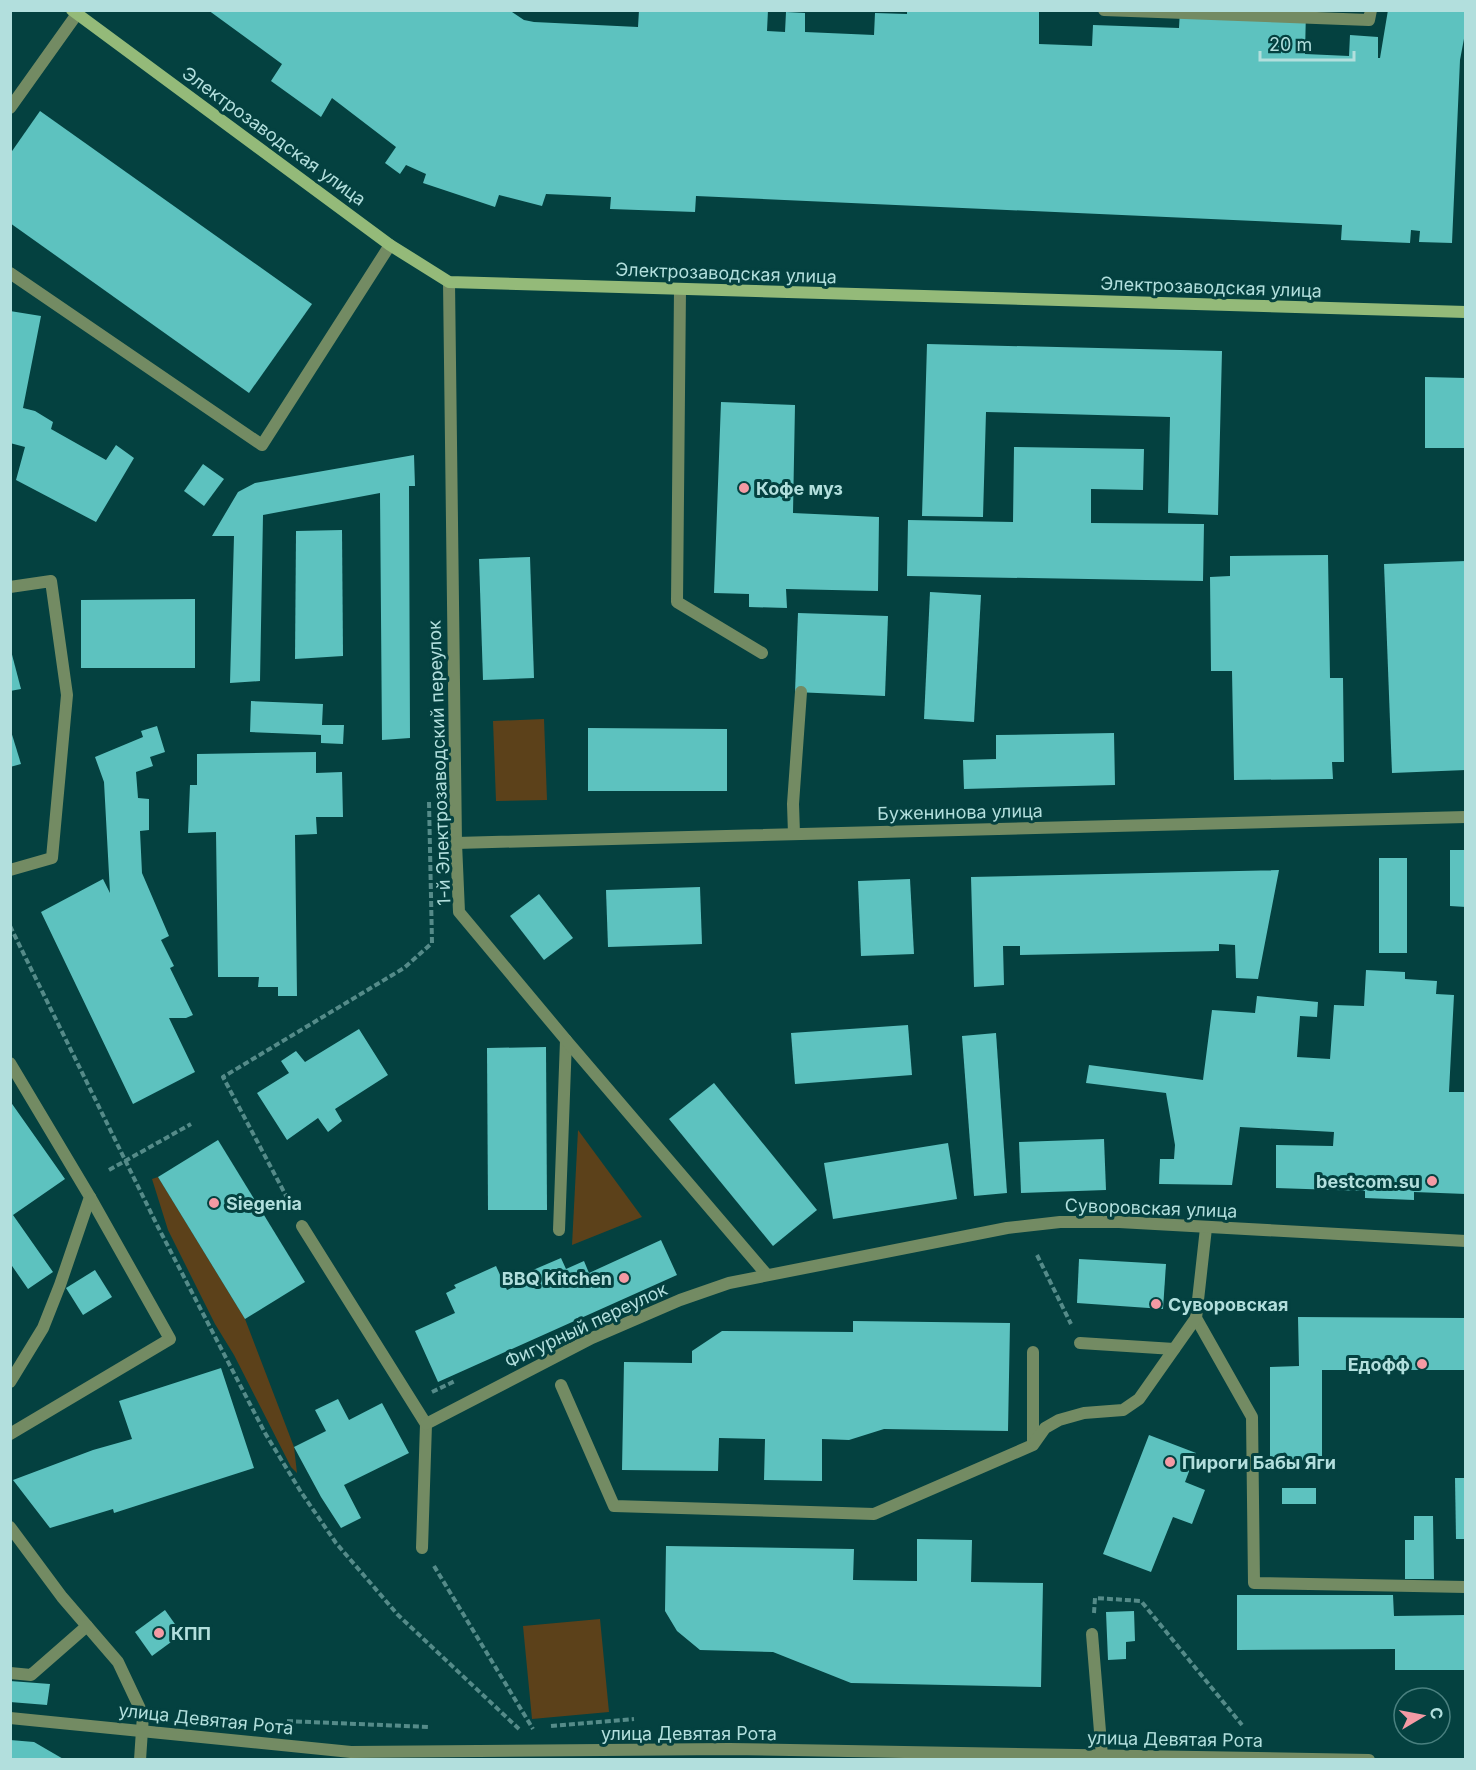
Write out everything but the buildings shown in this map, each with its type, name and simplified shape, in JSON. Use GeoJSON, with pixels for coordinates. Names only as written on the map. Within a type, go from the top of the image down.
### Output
{"type":"FeatureCollection","features":[{"type":"Feature","properties":{"kind":"street"},"geometry":{"type":"LineString","coordinates":[[1104,10],[1370,20],[1371,10]]}},
{"type":"Feature","properties":{"kind":"street"},"geometry":{"type":"LineString","coordinates":[[10,108],[75,12]]}},
{"type":"Feature","properties":{"kind":"street","name":"Электрозаводская улица"},"geometry":{"type":"LineString","coordinates":[[75,12],[390,244],[449,282],[1466,312]]}},
{"type":"Feature","properties":{"kind":"street"},"geometry":{"type":"LineString","coordinates":[[10,273],[262,446],[390,244]]}},
{"type":"Feature","properties":{"kind":"street","name":"1-й Электрозаводский переулок"},"geometry":{"type":"LineString","coordinates":[[449,282],[456,843],[459,912],[767,1275]]}},
{"type":"Feature","properties":{"kind":"street"},"geometry":{"type":"LineString","coordinates":[[680,289],[676,602],[762,653]]}},
{"type":"Feature","properties":{"kind":"street"},"geometry":{"type":"LineString","coordinates":[[10,586],[51,581],[67,695],[52,858],[10,870]]}},
{"type":"Feature","properties":{"kind":"street"},"geometry":{"type":"LineString","coordinates":[[794,834],[801,692]]}},
{"type":"Feature","properties":{"kind":"street","name":"Буженинова улица"},"geometry":{"type":"LineString","coordinates":[[456,843],[1466,818]]}},
{"type":"Feature","properties":{"kind":"street"},"geometry":{"type":"LineString","coordinates":[[559,1230],[566,1040]]}},
{"type":"Feature","properties":{"kind":"street"},"geometry":{"type":"LineString","coordinates":[[10,1064],[90,1197],[170,1339],[10,1434]]}},
{"type":"Feature","properties":{"kind":"street"},"geometry":{"type":"LineString","coordinates":[[10,1382],[43,1328],[90,1197]]}},
{"type":"Feature","properties":{"kind":"street","name":"Суворовская улица"},"geometry":{"type":"LineString","coordinates":[[767,1275],[1007,1228],[1060,1222],[1119,1222],[1466,1241]]}},
{"type":"Feature","properties":{"kind":"street"},"geometry":{"type":"LineString","coordinates":[[302,1226],[426,1424],[422,1548]]}},
{"type":"Feature","properties":{"kind":"street"},"geometry":{"type":"LineString","coordinates":[[561,1385],[614,1506],[874,1514],[1033,1445],[1045,1428],[1059,1420],[1084,1413],[1123,1410],[1131,1406],[1139,1399],[1196,1318],[1206,1228]]}},
{"type":"Feature","properties":{"kind":"street","name":"Фигурный переулок"},"geometry":{"type":"LineString","coordinates":[[426,1424],[592,1338],[680,1300],[729,1283],[767,1275]]}},
{"type":"Feature","properties":{"kind":"street"},"geometry":{"type":"LineString","coordinates":[[1196,1318],[1252,1417],[1254,1584],[1466,1587]]}},
{"type":"Feature","properties":{"kind":"street"},"geometry":{"type":"LineString","coordinates":[[1080,1343],[1174,1348]]}},
{"type":"Feature","properties":{"kind":"street"},"geometry":{"type":"LineString","coordinates":[[1033,1353],[1033,1445]]}},
{"type":"Feature","properties":{"kind":"street"},"geometry":{"type":"LineString","coordinates":[[10,1527],[62,1597],[118,1662],[143,1715],[140,1760]]}},
{"type":"Feature","properties":{"kind":"street"},"geometry":{"type":"LineString","coordinates":[[10,1673],[31,1675],[87,1626]]}},
{"type":"Feature","properties":{"kind":"street"},"geometry":{"type":"LineString","coordinates":[[1092,1634],[1102,1756]]}},
{"type":"Feature","properties":{"kind":"street","name":"улица Девятая Рота"},"geometry":{"type":"LineString","coordinates":[[10,1718],[351,1756],[541,1750],[577,1752],[729,1749],[1369,1760]]}},
{"type":"Feature","properties":{"kind":"path"},"geometry":{"type":"LineString","coordinates":[[302,1226],[223,1077],[404,968],[432,943],[429,802]]}},
{"type":"Feature","properties":{"kind":"path"},"geometry":{"type":"LineString","coordinates":[[10,926],[125,1161],[265,1433],[301,1492],[336,1543],[398,1615],[541,1750]]}},
{"type":"Feature","properties":{"kind":"path"},"geometry":{"type":"LineString","coordinates":[[109,1170],[191,1124]]}},
{"type":"Feature","properties":{"kind":"path"},"geometry":{"type":"LineString","coordinates":[[1037,1255],[1080,1343]]}},
{"type":"Feature","properties":{"kind":"path"},"geometry":{"type":"LineString","coordinates":[[422,1548],[532,1728],[541,1750]]}},
{"type":"Feature","properties":{"kind":"path"},"geometry":{"type":"LineString","coordinates":[[1095,1598],[1141,1601],[1242,1725]]}},
{"type":"Feature","properties":{"kind":"path"},"geometry":{"type":"LineString","coordinates":[[506,1728],[532,1728],[634,1719]]}},
{"type":"Feature","properties":{"kind":"path"},"geometry":{"type":"LineString","coordinates":[[284,1721],[438,1727]]}},
{"type":"Feature","properties":{"kind":"shaded area"},"geometry":{"type":"Polygon","coordinates":[[[544,719],[547,800],[496,801],[493,721],[544,719]]]}},
{"type":"Feature","properties":{"kind":"shaded area"},"geometry":{"type":"Polygon","coordinates":[[[578,1130],[642,1217],[572,1245],[578,1130]]]}},
{"type":"Feature","properties":{"kind":"shaded area"},"geometry":{"type":"Polygon","coordinates":[[[158,1177],[245,1319],[294,1447],[297,1473],[291,1467],[234,1355],[215,1324],[168,1230],[152,1179],[158,1177]]]}},
{"type":"Feature","properties":{"kind":"shaded area"},"geometry":{"type":"Polygon","coordinates":[[[600,1619],[609,1712],[532,1719],[523,1626],[600,1619]]]}},
{"type":"Feature","properties":{"kind":"place","name":"Кофе муз"},"geometry":{"type":"Point","coordinates":[744,488]}},
{"type":"Feature","properties":{"kind":"place","name":"bestcom.su"},"geometry":{"type":"Point","coordinates":[1432,1181]}},
{"type":"Feature","properties":{"kind":"place","name":"Siegenia"},"geometry":{"type":"Point","coordinates":[214,1203]}},
{"type":"Feature","properties":{"kind":"place","name":"BBQ Kitchen"},"geometry":{"type":"Point","coordinates":[624,1278]}},
{"type":"Feature","properties":{"kind":"place","name":"Суворовская"},"geometry":{"type":"Point","coordinates":[1156,1304]}},
{"type":"Feature","properties":{"kind":"place","name":"Едофф"},"geometry":{"type":"Point","coordinates":[1422,1364]}},
{"type":"Feature","properties":{"kind":"place","name":"Пироги Бабы Яги"},"geometry":{"type":"Point","coordinates":[1170,1462]}},
{"type":"Feature","properties":{"kind":"place","name":"КПП"},"geometry":{"type":"Point","coordinates":[159,1633]}}]}
